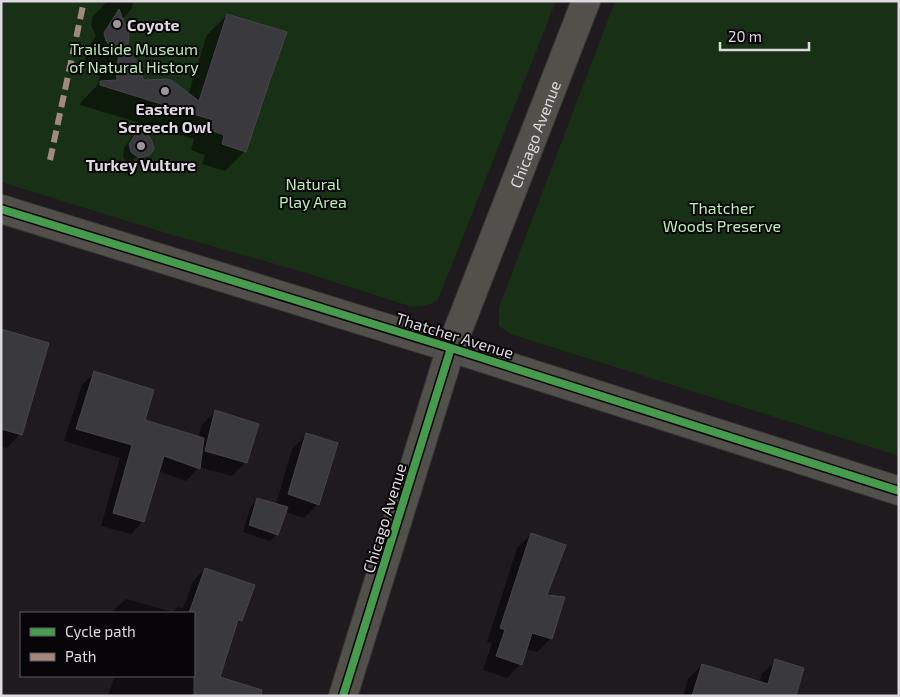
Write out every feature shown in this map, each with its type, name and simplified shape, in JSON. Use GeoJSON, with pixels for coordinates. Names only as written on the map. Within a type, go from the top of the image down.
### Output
{"type":"FeatureCollection","features":[{"type":"Feature","properties":{"kind":"main road","name":"Chicago Avenue"},"geometry":{"type":"LineString","coordinates":[[343,696],[451,348],[586,1]]}},
{"type":"Feature","properties":{"kind":"main road","name":"Thatcher Avenue"},"geometry":{"type":"LineString","coordinates":[[451,348],[899,491]]}},
{"type":"Feature","properties":{"kind":"street","name":"Thatcher Avenue"},"geometry":{"type":"LineString","coordinates":[[1,208],[451,348]]}},
{"type":"Feature","properties":{"kind":"green space"},"geometry":{"type":"Polygon","coordinates":[[[1,1],[556,1],[438,300],[427,305],[409,306],[300,271],[166,233],[1,182],[1,1]]]}},
{"type":"Feature","properties":{"kind":"green space","name":"Thatcher Woods Preserve"},"geometry":{"type":"Polygon","coordinates":[[[615,1],[899,1],[899,456],[510,334],[499,326],[499,307],[615,1]]]}},
{"type":"Feature","properties":{"kind":"building"},"geometry":{"type":"Polygon","coordinates":[[[119,9],[129,34],[127,52],[139,62],[143,80],[171,80],[199,101],[227,14],[287,32],[246,152],[222,144],[224,135],[210,130],[213,120],[100,85],[100,81],[117,80],[116,66],[119,56],[106,41],[104,33],[119,9]]]}},
{"type":"Feature","properties":{"kind":"building","name":"Turkey Vulture"},"geometry":{"type":"Polygon","coordinates":[[[141,126],[152,141],[154,150],[149,155],[139,158],[131,152],[129,144],[141,126]]]}},
{"type":"Feature","properties":{"kind":"building"},"geometry":{"type":"Polygon","coordinates":[[[1,329],[49,343],[22,435],[1,429],[1,329]]]}},
{"type":"Feature","properties":{"kind":"building"},"geometry":{"type":"Polygon","coordinates":[[[94,371],[154,390],[145,420],[204,438],[200,469],[164,456],[144,522],[113,513],[132,445],[76,429],[94,371]]]}},
{"type":"Feature","properties":{"kind":"building"},"geometry":{"type":"Polygon","coordinates":[[[215,410],[259,424],[247,463],[205,451],[215,410]]]}},
{"type":"Feature","properties":{"kind":"building"},"geometry":{"type":"Polygon","coordinates":[[[306,433],[338,443],[319,505],[288,494],[306,433]]]}},
{"type":"Feature","properties":{"kind":"building"},"geometry":{"type":"Polygon","coordinates":[[[257,498],[288,507],[278,535],[249,525],[257,498]]]}},
{"type":"Feature","properties":{"kind":"building"},"geometry":{"type":"Polygon","coordinates":[[[531,533],[566,545],[547,595],[565,597],[552,639],[532,633],[522,665],[496,656],[505,630],[500,628],[531,533]]]}},
{"type":"Feature","properties":{"kind":"building"},"geometry":{"type":"Polygon","coordinates":[[[205,568],[255,585],[242,621],[238,620],[220,677],[262,690],[261,696],[194,696],[195,612],[189,612],[205,568]]]}},
{"type":"Feature","properties":{"kind":"building"},"geometry":{"type":"Polygon","coordinates":[[[775,659],[804,668],[796,696],[692,696],[702,664],[768,684],[775,659]]]}},
{"type":"Feature","properties":{"kind":"marked path"},"geometry":{"type":"LineString","coordinates":[[50,160],[84,1]]}},
{"type":"Feature","properties":{"kind":"cycle path"},"geometry":{"type":"LineString","coordinates":[[1,209],[451,348],[899,491]]}},
{"type":"Feature","properties":{"kind":"cycle path"},"geometry":{"type":"LineString","coordinates":[[343,696],[451,348]]}},
{"type":"Feature","properties":{"kind":"place","name":"Coyote"},"geometry":{"type":"Point","coordinates":[117,24]}},
{"type":"Feature","properties":{"kind":"place","name":"Eastern Screech Owl"},"geometry":{"type":"Point","coordinates":[165,91]}},
{"type":"Feature","properties":{"kind":"place","name":"Turkey Vulture"},"geometry":{"type":"Point","coordinates":[141,146]}},
{"type":"Feature","properties":{"kind":"park label","name":"Trailside Museum of Natural History"},"geometry":{"type":"Point","coordinates":[134,57]}},
{"type":"Feature","properties":{"kind":"park label","name":"Natural Play Area"},"geometry":{"type":"Point","coordinates":[313,192]}}]}
